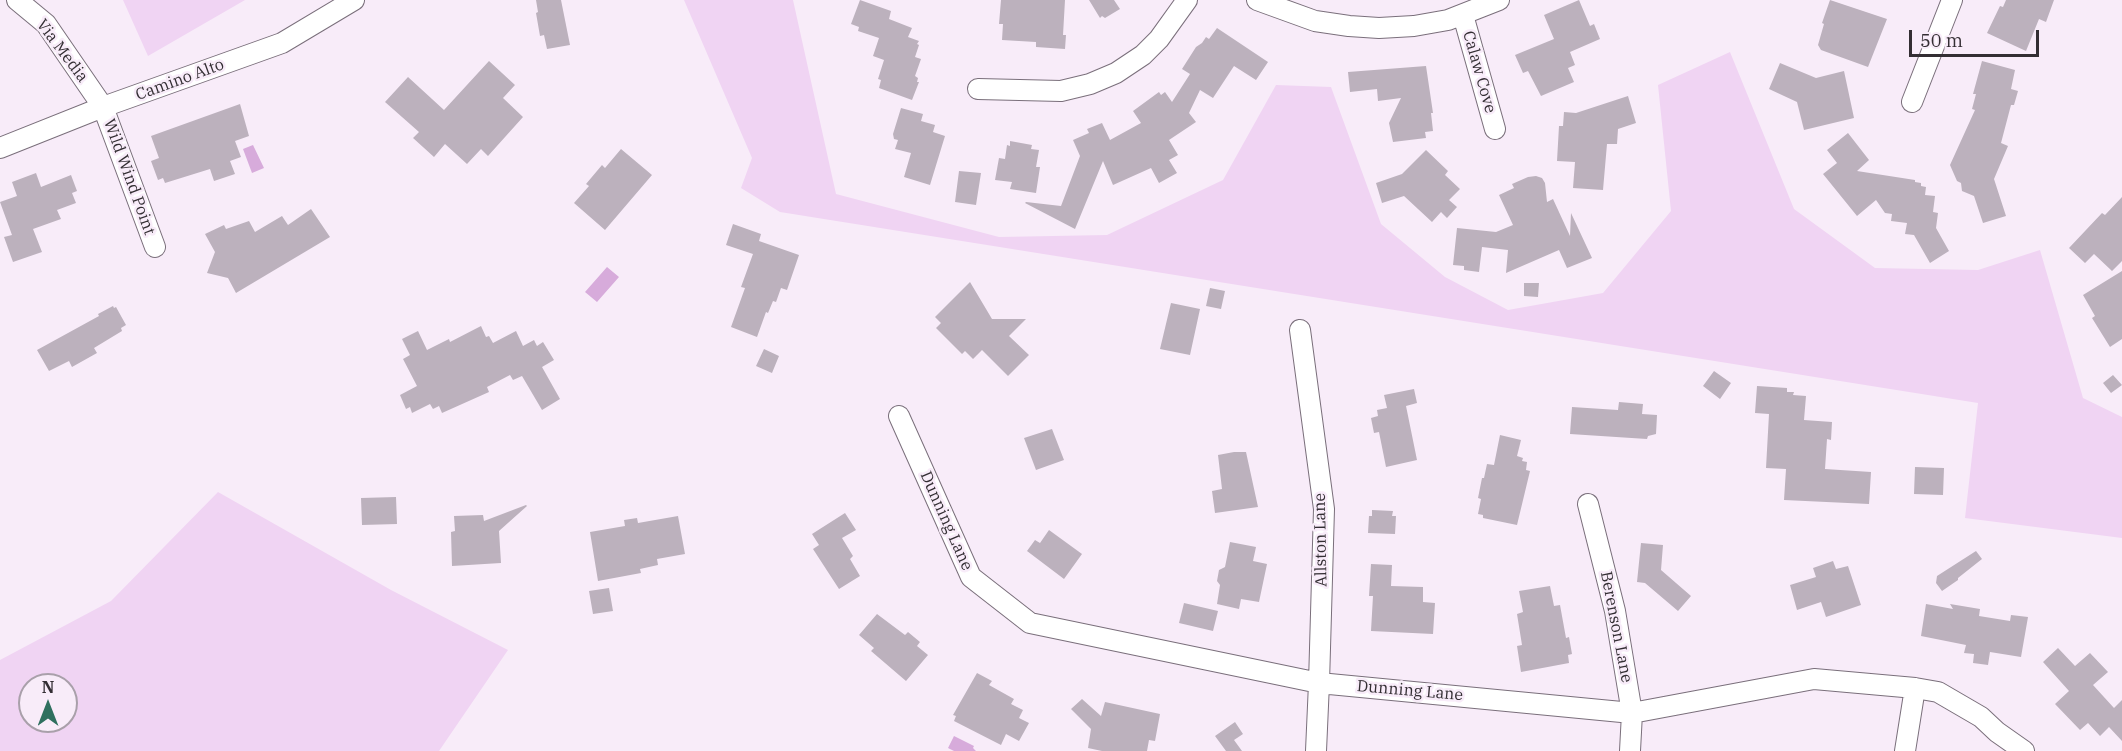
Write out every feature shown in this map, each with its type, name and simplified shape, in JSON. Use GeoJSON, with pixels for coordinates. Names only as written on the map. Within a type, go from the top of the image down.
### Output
{"type":"FeatureCollection","features":[{"type":"Feature","properties":{"kind":"street","name":"Via Media"},"geometry":{"type":"LineString","coordinates":[[16,0],[46,24],[103,107]]}},
{"type":"Feature","properties":{"kind":"street","name":"Camino Alto"},"geometry":{"type":"LineString","coordinates":[[0,148],[103,107],[282,43],[354,0]]}},
{"type":"Feature","properties":{"kind":"street"},"geometry":{"type":"LineString","coordinates":[[978,88],[1060,91],[1116,74],[1143,55],[1159,39],[1187,0]]}},
{"type":"Feature","properties":{"kind":"street"},"geometry":{"type":"LineString","coordinates":[[1257,0],[1315,21],[1349,26],[1414,26],[1463,15],[1499,0]]}},
{"type":"Feature","properties":{"kind":"street"},"geometry":{"type":"LineString","coordinates":[[1912,102],[1952,0]]}},
{"type":"Feature","properties":{"kind":"street","name":"Calaw Cove"},"geometry":{"type":"LineString","coordinates":[[1463,15],[1495,129]]}},
{"type":"Feature","properties":{"kind":"street","name":"Wild Wind Point"},"geometry":{"type":"LineString","coordinates":[[103,107],[155,247]]}},
{"type":"Feature","properties":{"kind":"street","name":"Allston Lane"},"geometry":{"type":"LineString","coordinates":[[1300,330],[1323,509],[1320,683],[1316,751]]}},
{"type":"Feature","properties":{"kind":"street","name":"Dunning Lane"},"geometry":{"type":"LineString","coordinates":[[899,416],[971,577],[1030,623],[1320,683],[1632,712],[1814,679],[1916,688],[1938,692],[1981,717],[1997,732],[2024,751]]}},
{"type":"Feature","properties":{"kind":"street","name":"Berenson Lane"},"geometry":{"type":"LineString","coordinates":[[1588,504],[1616,611],[1632,712],[1630,751]]}},
{"type":"Feature","properties":{"kind":"street"},"geometry":{"type":"LineString","coordinates":[[1905,751],[1916,688]]}},
{"type":"Feature","properties":{"kind":"shaded area"},"geometry":{"type":"Polygon","coordinates":[[[123,0],[245,0],[148,56],[123,0]]]}},
{"type":"Feature","properties":{"kind":"shaded area"},"geometry":{"type":"Polygon","coordinates":[[[684,0],[793,0],[836,194],[999,237],[1107,235],[1223,180],[1276,85],[1331,87],[1381,224],[1445,277],[1508,310],[1603,293],[1671,211],[1658,85],[1730,52],[1794,209],[1875,268],[1978,270],[2040,250],[2083,398],[2122,417],[2122,538],[1965,518],[1978,403],[780,212],[741,188],[752,158],[684,0]]]}},
{"type":"Feature","properties":{"kind":"shaded area"},"geometry":{"type":"Polygon","coordinates":[[[253,145],[264,168],[252,173],[243,149],[253,145]]]}},
{"type":"Feature","properties":{"kind":"shaded area"},"geometry":{"type":"Polygon","coordinates":[[[607,267],[619,277],[597,302],[585,292],[607,267]]]}},
{"type":"Feature","properties":{"kind":"shaded area"},"geometry":{"type":"Polygon","coordinates":[[[218,492],[391,590],[508,650],[439,751],[0,751],[0,660],[111,601],[218,492]]]}},
{"type":"Feature","properties":{"kind":"shaded area"},"geometry":{"type":"Polygon","coordinates":[[[954,736],[974,746],[976,751],[954,751],[948,748],[954,736]]]}},
{"type":"Feature","properties":{"kind":"building"},"geometry":{"type":"Polygon","coordinates":[[[536,0],[561,0],[570,45],[547,49],[544,35],[540,36],[536,0]]]}},
{"type":"Feature","properties":{"kind":"building"},"geometry":{"type":"Polygon","coordinates":[[[860,0],[891,11],[889,19],[912,28],[908,37],[919,41],[915,57],[921,59],[915,76],[919,82],[912,100],[879,88],[881,80],[878,79],[884,60],[873,56],[879,38],[858,31],[859,27],[851,24],[860,0]]]}},
{"type":"Feature","properties":{"kind":"building"},"geometry":{"type":"Polygon","coordinates":[[[1001,0],[1065,0],[1063,35],[1066,35],[1065,49],[1036,47],[1036,42],[1002,40],[1003,24],[999,24],[1001,0]]]}},
{"type":"Feature","properties":{"kind":"building"},"geometry":{"type":"Polygon","coordinates":[[[1089,0],[1114,0],[1120,9],[1105,18],[1102,16],[1100,18],[1089,0]]]}},
{"type":"Feature","properties":{"kind":"building"},"geometry":{"type":"Polygon","coordinates":[[[1579,0],[1590,26],[1594,24],[1600,39],[1570,52],[1575,65],[1568,68],[1574,82],[1541,96],[1528,71],[1523,73],[1515,55],[1554,39],[1544,15],[1579,0]]]}},
{"type":"Feature","properties":{"kind":"building"},"geometry":{"type":"Polygon","coordinates":[[[1830,0],[1887,19],[1868,67],[1821,50],[1818,45],[1824,24],[1822,23],[1830,0]]]}},
{"type":"Feature","properties":{"kind":"building"},"geometry":{"type":"Polygon","coordinates":[[[2006,0],[2054,0],[2046,22],[2039,19],[2026,51],[1987,33],[2000,6],[2003,7],[2006,0]]]}},
{"type":"Feature","properties":{"kind":"building"},"geometry":{"type":"Polygon","coordinates":[[[1217,28],[1268,62],[1256,80],[1234,66],[1213,98],[1200,90],[1189,113],[1196,122],[1169,140],[1178,155],[1169,160],[1177,173],[1159,183],[1151,168],[1113,185],[1103,161],[1075,229],[1025,203],[1061,206],[1080,156],[1073,140],[1089,133],[1087,129],[1102,123],[1110,140],[1141,123],[1133,111],[1159,92],[1161,95],[1165,92],[1172,102],[1190,74],[1182,69],[1196,47],[1206,37],[1209,39],[1217,28]]]}},
{"type":"Feature","properties":{"kind":"building"},"geometry":{"type":"Polygon","coordinates":[[[489,61],[515,85],[503,98],[523,117],[488,156],[481,149],[467,164],[445,144],[434,157],[413,138],[419,132],[385,102],[408,77],[444,110],[489,61]]]}},
{"type":"Feature","properties":{"kind":"building"},"geometry":{"type":"Polygon","coordinates":[[[1982,61],[2015,70],[2011,89],[2018,91],[2014,105],[2011,105],[2001,143],[2008,146],[1994,179],[2006,216],[1983,223],[1974,196],[1962,191],[1961,183],[1957,181],[1950,165],[1975,110],[1972,109],[1976,94],[1973,94],[1982,61]]]}},
{"type":"Feature","properties":{"kind":"building"},"geometry":{"type":"Polygon","coordinates":[[[1780,63],[1816,78],[1844,71],[1854,118],[1804,130],[1797,102],[1769,89],[1780,63]]]}},
{"type":"Feature","properties":{"kind":"building"},"geometry":{"type":"Polygon","coordinates":[[[1426,66],[1433,113],[1431,113],[1433,131],[1425,132],[1426,138],[1393,142],[1389,123],[1401,98],[1378,101],[1377,89],[1350,92],[1348,72],[1426,66]]]}},
{"type":"Feature","properties":{"kind":"building"},"geometry":{"type":"Polygon","coordinates":[[[1628,96],[1636,123],[1618,129],[1617,144],[1607,144],[1603,190],[1573,188],[1575,162],[1557,161],[1559,126],[1563,126],[1564,112],[1576,113],[1628,96]]]}},
{"type":"Feature","properties":{"kind":"building"},"geometry":{"type":"Polygon","coordinates":[[[240,104],[249,136],[235,141],[241,157],[230,161],[235,174],[214,181],[210,169],[165,183],[163,178],[158,180],[151,161],[159,158],[151,136],[240,104]]]}},
{"type":"Feature","properties":{"kind":"building"},"geometry":{"type":"Polygon","coordinates":[[[901,108],[923,114],[921,121],[935,125],[933,132],[945,136],[930,185],[904,177],[911,153],[895,149],[898,140],[894,139],[893,134],[901,108]]]}},
{"type":"Feature","properties":{"kind":"building"},"geometry":{"type":"Polygon","coordinates":[[[1848,133],[1869,160],[1857,171],[1915,180],[1921,183],[1921,186],[1926,187],[1925,195],[1935,196],[1933,212],[1938,213],[1936,228],[1949,251],[1930,263],[1914,235],[1905,234],[1907,223],[1891,221],[1892,214],[1885,213],[1876,200],[1857,216],[1823,174],[1837,163],[1827,150],[1848,133]]]}},
{"type":"Feature","properties":{"kind":"building"},"geometry":{"type":"Polygon","coordinates":[[[1010,141],[1032,145],[1031,149],[1039,150],[1036,167],[1040,167],[1036,193],[1010,189],[1012,182],[995,180],[999,158],[1005,159],[1007,145],[1010,146],[1010,141]]]}},
{"type":"Feature","properties":{"kind":"building"},"geometry":{"type":"Polygon","coordinates":[[[621,149],[652,175],[605,230],[574,203],[589,186],[586,184],[602,165],[605,168],[621,149]]]}},
{"type":"Feature","properties":{"kind":"building"},"geometry":{"type":"Polygon","coordinates":[[[1426,150],[1448,171],[1445,175],[1460,189],[1449,200],[1457,207],[1447,218],[1441,212],[1432,222],[1404,196],[1382,203],[1376,183],[1402,174],[1426,150]]]}},
{"type":"Feature","properties":{"kind":"building"},"geometry":{"type":"Polygon","coordinates":[[[959,171],[981,173],[976,205],[955,202],[959,171]]]}},
{"type":"Feature","properties":{"kind":"building"},"geometry":{"type":"Polygon","coordinates":[[[36,173],[41,187],[71,175],[77,191],[72,193],[76,203],[57,210],[61,219],[33,229],[42,252],[13,262],[4,237],[12,235],[0,202],[17,196],[12,182],[36,173]]]}},
{"type":"Feature","properties":{"kind":"building"},"geometry":{"type":"Polygon","coordinates":[[[1536,176],[1542,178],[1545,183],[1547,202],[1553,199],[1570,236],[1571,213],[1592,258],[1567,268],[1559,250],[1506,273],[1508,250],[1482,247],[1479,272],[1464,270],[1464,266],[1453,265],[1457,228],[1496,232],[1513,225],[1499,195],[1514,188],[1512,184],[1536,176]]]}},
{"type":"Feature","properties":{"kind":"building"},"geometry":{"type":"Polygon","coordinates":[[[2122,197],[2122,261],[2112,271],[2094,254],[2085,263],[2069,248],[2102,213],[2105,215],[2122,197]]]}},
{"type":"Feature","properties":{"kind":"building"},"geometry":{"type":"Polygon","coordinates":[[[311,209],[330,237],[236,293],[228,278],[207,273],[215,252],[205,234],[224,225],[226,229],[249,221],[255,232],[282,216],[288,225],[311,209]]]}},
{"type":"Feature","properties":{"kind":"building"},"geometry":{"type":"Polygon","coordinates":[[[733,224],[761,234],[759,241],[799,255],[787,290],[781,288],[776,302],[773,301],[768,313],[766,312],[757,337],[731,327],[745,288],[741,287],[753,254],[726,245],[733,224]]]}},
{"type":"Feature","properties":{"kind":"building"},"geometry":{"type":"Polygon","coordinates":[[[2122,271],[2122,339],[2110,347],[2092,318],[2095,316],[2083,295],[2122,271]]]}},
{"type":"Feature","properties":{"kind":"building"},"geometry":{"type":"Polygon","coordinates":[[[970,282],[992,319],[1026,319],[1009,336],[1029,355],[1008,376],[982,350],[973,359],[965,351],[962,354],[936,328],[941,323],[935,317],[970,282]]]}},
{"type":"Feature","properties":{"kind":"building"},"geometry":{"type":"Polygon","coordinates":[[[1524,283],[1539,283],[1538,297],[1524,296],[1524,283]]]}},
{"type":"Feature","properties":{"kind":"building"},"geometry":{"type":"Polygon","coordinates":[[[1210,288],[1225,291],[1221,309],[1206,306],[1210,288]]]}},
{"type":"Feature","properties":{"kind":"building"},"geometry":{"type":"Polygon","coordinates":[[[1171,303],[1200,309],[1190,355],[1160,349],[1171,303]]]}},
{"type":"Feature","properties":{"kind":"building"},"geometry":{"type":"Polygon","coordinates":[[[113,306],[116,307],[126,325],[121,328],[122,331],[94,348],[97,353],[72,367],[69,361],[49,371],[37,350],[113,306]]]}},
{"type":"Feature","properties":{"kind":"building"},"geometry":{"type":"Polygon","coordinates":[[[481,326],[486,337],[489,336],[493,343],[516,331],[523,346],[534,340],[537,346],[543,342],[554,360],[542,367],[560,399],[542,410],[522,376],[513,380],[510,375],[487,387],[489,392],[442,413],[439,406],[433,409],[430,404],[412,413],[410,407],[406,409],[400,395],[417,386],[403,359],[410,355],[402,339],[418,331],[427,350],[449,339],[450,342],[481,326]]]}},
{"type":"Feature","properties":{"kind":"building"},"geometry":{"type":"Polygon","coordinates":[[[764,349],[779,356],[772,373],[756,366],[764,349]]]}},
{"type":"Feature","properties":{"kind":"building"},"geometry":{"type":"Polygon","coordinates":[[[1714,371],[1731,383],[1720,399],[1703,386],[1714,371]]]}},
{"type":"Feature","properties":{"kind":"building"},"geometry":{"type":"Polygon","coordinates":[[[2113,375],[2122,385],[2111,393],[2103,383],[2113,375]]]}},
{"type":"Feature","properties":{"kind":"building"},"geometry":{"type":"Polygon","coordinates":[[[1757,386],[1787,388],[1787,392],[1794,392],[1793,395],[1806,396],[1804,420],[1832,422],[1831,440],[1827,439],[1825,469],[1871,472],[1869,504],[1784,500],[1786,469],[1766,468],[1769,414],[1755,413],[1757,386]]]}},
{"type":"Feature","properties":{"kind":"building"},"geometry":{"type":"Polygon","coordinates":[[[1414,389],[1417,403],[1406,406],[1417,460],[1386,467],[1379,432],[1374,433],[1371,418],[1378,416],[1377,410],[1387,408],[1384,395],[1414,389]]]}},
{"type":"Feature","properties":{"kind":"building"},"geometry":{"type":"Polygon","coordinates":[[[1619,402],[1643,404],[1642,414],[1657,415],[1656,434],[1648,436],[1647,439],[1570,434],[1572,407],[1618,410],[1619,402]]]}},
{"type":"Feature","properties":{"kind":"building"},"geometry":{"type":"Polygon","coordinates":[[[1052,429],[1064,460],[1036,470],[1024,438],[1052,429]]]}},
{"type":"Feature","properties":{"kind":"building"},"geometry":{"type":"Polygon","coordinates":[[[1500,435],[1521,440],[1517,456],[1527,462],[1526,470],[1530,471],[1517,525],[1483,518],[1483,515],[1478,514],[1482,478],[1484,478],[1487,464],[1494,465],[1500,435]]]}},
{"type":"Feature","properties":{"kind":"building"},"geometry":{"type":"Polygon","coordinates":[[[1246,452],[1258,507],[1215,513],[1212,491],[1222,489],[1218,455],[1246,452]]]}},
{"type":"Feature","properties":{"kind":"building"},"geometry":{"type":"Polygon","coordinates":[[[1915,467],[1944,468],[1943,495],[1914,494],[1915,467]]]}},
{"type":"Feature","properties":{"kind":"building"},"geometry":{"type":"Polygon","coordinates":[[[396,497],[397,524],[362,525],[361,498],[396,497]]]}},
{"type":"Feature","properties":{"kind":"building"},"geometry":{"type":"Polygon","coordinates":[[[526,505],[499,531],[501,563],[452,566],[451,532],[455,531],[454,516],[483,515],[484,521],[526,505]]]}},
{"type":"Feature","properties":{"kind":"building"},"geometry":{"type":"Polygon","coordinates":[[[1372,510],[1393,511],[1392,516],[1396,516],[1395,534],[1368,533],[1369,516],[1372,516],[1372,510]]]}},
{"type":"Feature","properties":{"kind":"building"},"geometry":{"type":"Polygon","coordinates":[[[845,513],[856,530],[842,538],[853,556],[850,559],[860,576],[839,589],[813,549],[819,545],[812,534],[845,513]]]}},
{"type":"Feature","properties":{"kind":"building"},"geometry":{"type":"Polygon","coordinates":[[[678,516],[685,554],[657,559],[658,565],[640,569],[641,573],[598,581],[590,532],[625,526],[624,520],[637,518],[638,523],[678,516]]]}},
{"type":"Feature","properties":{"kind":"building"},"geometry":{"type":"Polygon","coordinates":[[[1049,530],[1082,554],[1064,579],[1027,551],[1035,540],[1040,543],[1049,530]]]}},
{"type":"Feature","properties":{"kind":"building"},"geometry":{"type":"Polygon","coordinates":[[[1230,542],[1256,547],[1253,561],[1267,564],[1259,602],[1241,599],[1239,609],[1217,604],[1220,585],[1217,581],[1219,570],[1225,567],[1230,542]]]}},
{"type":"Feature","properties":{"kind":"building"},"geometry":{"type":"Polygon","coordinates":[[[1641,543],[1663,545],[1661,570],[1691,596],[1678,611],[1645,583],[1637,582],[1641,543]]]}},
{"type":"Feature","properties":{"kind":"building"},"geometry":{"type":"Polygon","coordinates":[[[1976,551],[1982,559],[1942,591],[1936,583],[1937,576],[1976,551]]]}},
{"type":"Feature","properties":{"kind":"building"},"geometry":{"type":"Polygon","coordinates":[[[1833,561],[1836,569],[1848,566],[1861,605],[1826,617],[1821,602],[1797,610],[1790,585],[1816,577],[1813,568],[1833,561]]]}},
{"type":"Feature","properties":{"kind":"building"},"geometry":{"type":"Polygon","coordinates":[[[1371,564],[1392,565],[1391,586],[1423,587],[1423,602],[1435,603],[1433,634],[1371,631],[1373,596],[1369,596],[1371,564]]]}},
{"type":"Feature","properties":{"kind":"building"},"geometry":{"type":"Polygon","coordinates":[[[1550,586],[1554,606],[1560,605],[1566,638],[1569,637],[1572,654],[1568,655],[1569,663],[1521,672],[1517,646],[1522,645],[1517,614],[1523,612],[1519,591],[1550,586]]]}},
{"type":"Feature","properties":{"kind":"building"},"geometry":{"type":"Polygon","coordinates":[[[609,588],[613,611],[593,614],[589,591],[609,588]]]}},
{"type":"Feature","properties":{"kind":"building"},"geometry":{"type":"Polygon","coordinates":[[[1184,603],[1218,611],[1213,631],[1179,623],[1184,603]]]}},
{"type":"Feature","properties":{"kind":"building"},"geometry":{"type":"Polygon","coordinates":[[[1926,604],[1953,609],[1950,604],[1980,609],[1979,616],[2010,621],[2011,615],[2028,617],[2021,657],[1990,652],[1988,665],[1973,663],[1974,654],[1964,653],[1966,645],[1921,636],[1926,604]]]}},
{"type":"Feature","properties":{"kind":"building"},"geometry":{"type":"Polygon","coordinates":[[[877,614],[905,635],[908,632],[920,642],[917,646],[928,655],[906,681],[871,651],[874,648],[859,635],[877,614]]]}},
{"type":"Feature","properties":{"kind":"building"},"geometry":{"type":"Polygon","coordinates":[[[2058,648],[2075,666],[2090,653],[2108,672],[2093,685],[2114,708],[2122,700],[2122,741],[2109,727],[2100,736],[2088,723],[2080,730],[2055,704],[2069,691],[2043,662],[2058,648]]]}},
{"type":"Feature","properties":{"kind":"building"},"geometry":{"type":"Polygon","coordinates":[[[977,673],[992,681],[989,685],[1014,699],[1011,704],[1023,710],[1019,718],[1029,723],[1019,741],[1006,734],[1001,745],[954,721],[956,716],[953,715],[977,673]]]}},
{"type":"Feature","properties":{"kind":"building"},"geometry":{"type":"Polygon","coordinates":[[[1082,699],[1101,716],[1105,702],[1160,714],[1155,741],[1149,740],[1147,751],[1102,751],[1088,748],[1091,729],[1071,709],[1082,699]]]}},
{"type":"Feature","properties":{"kind":"building"},"geometry":{"type":"Polygon","coordinates":[[[1235,722],[1243,734],[1234,740],[1242,751],[1226,751],[1215,736],[1235,722]]]}}]}
